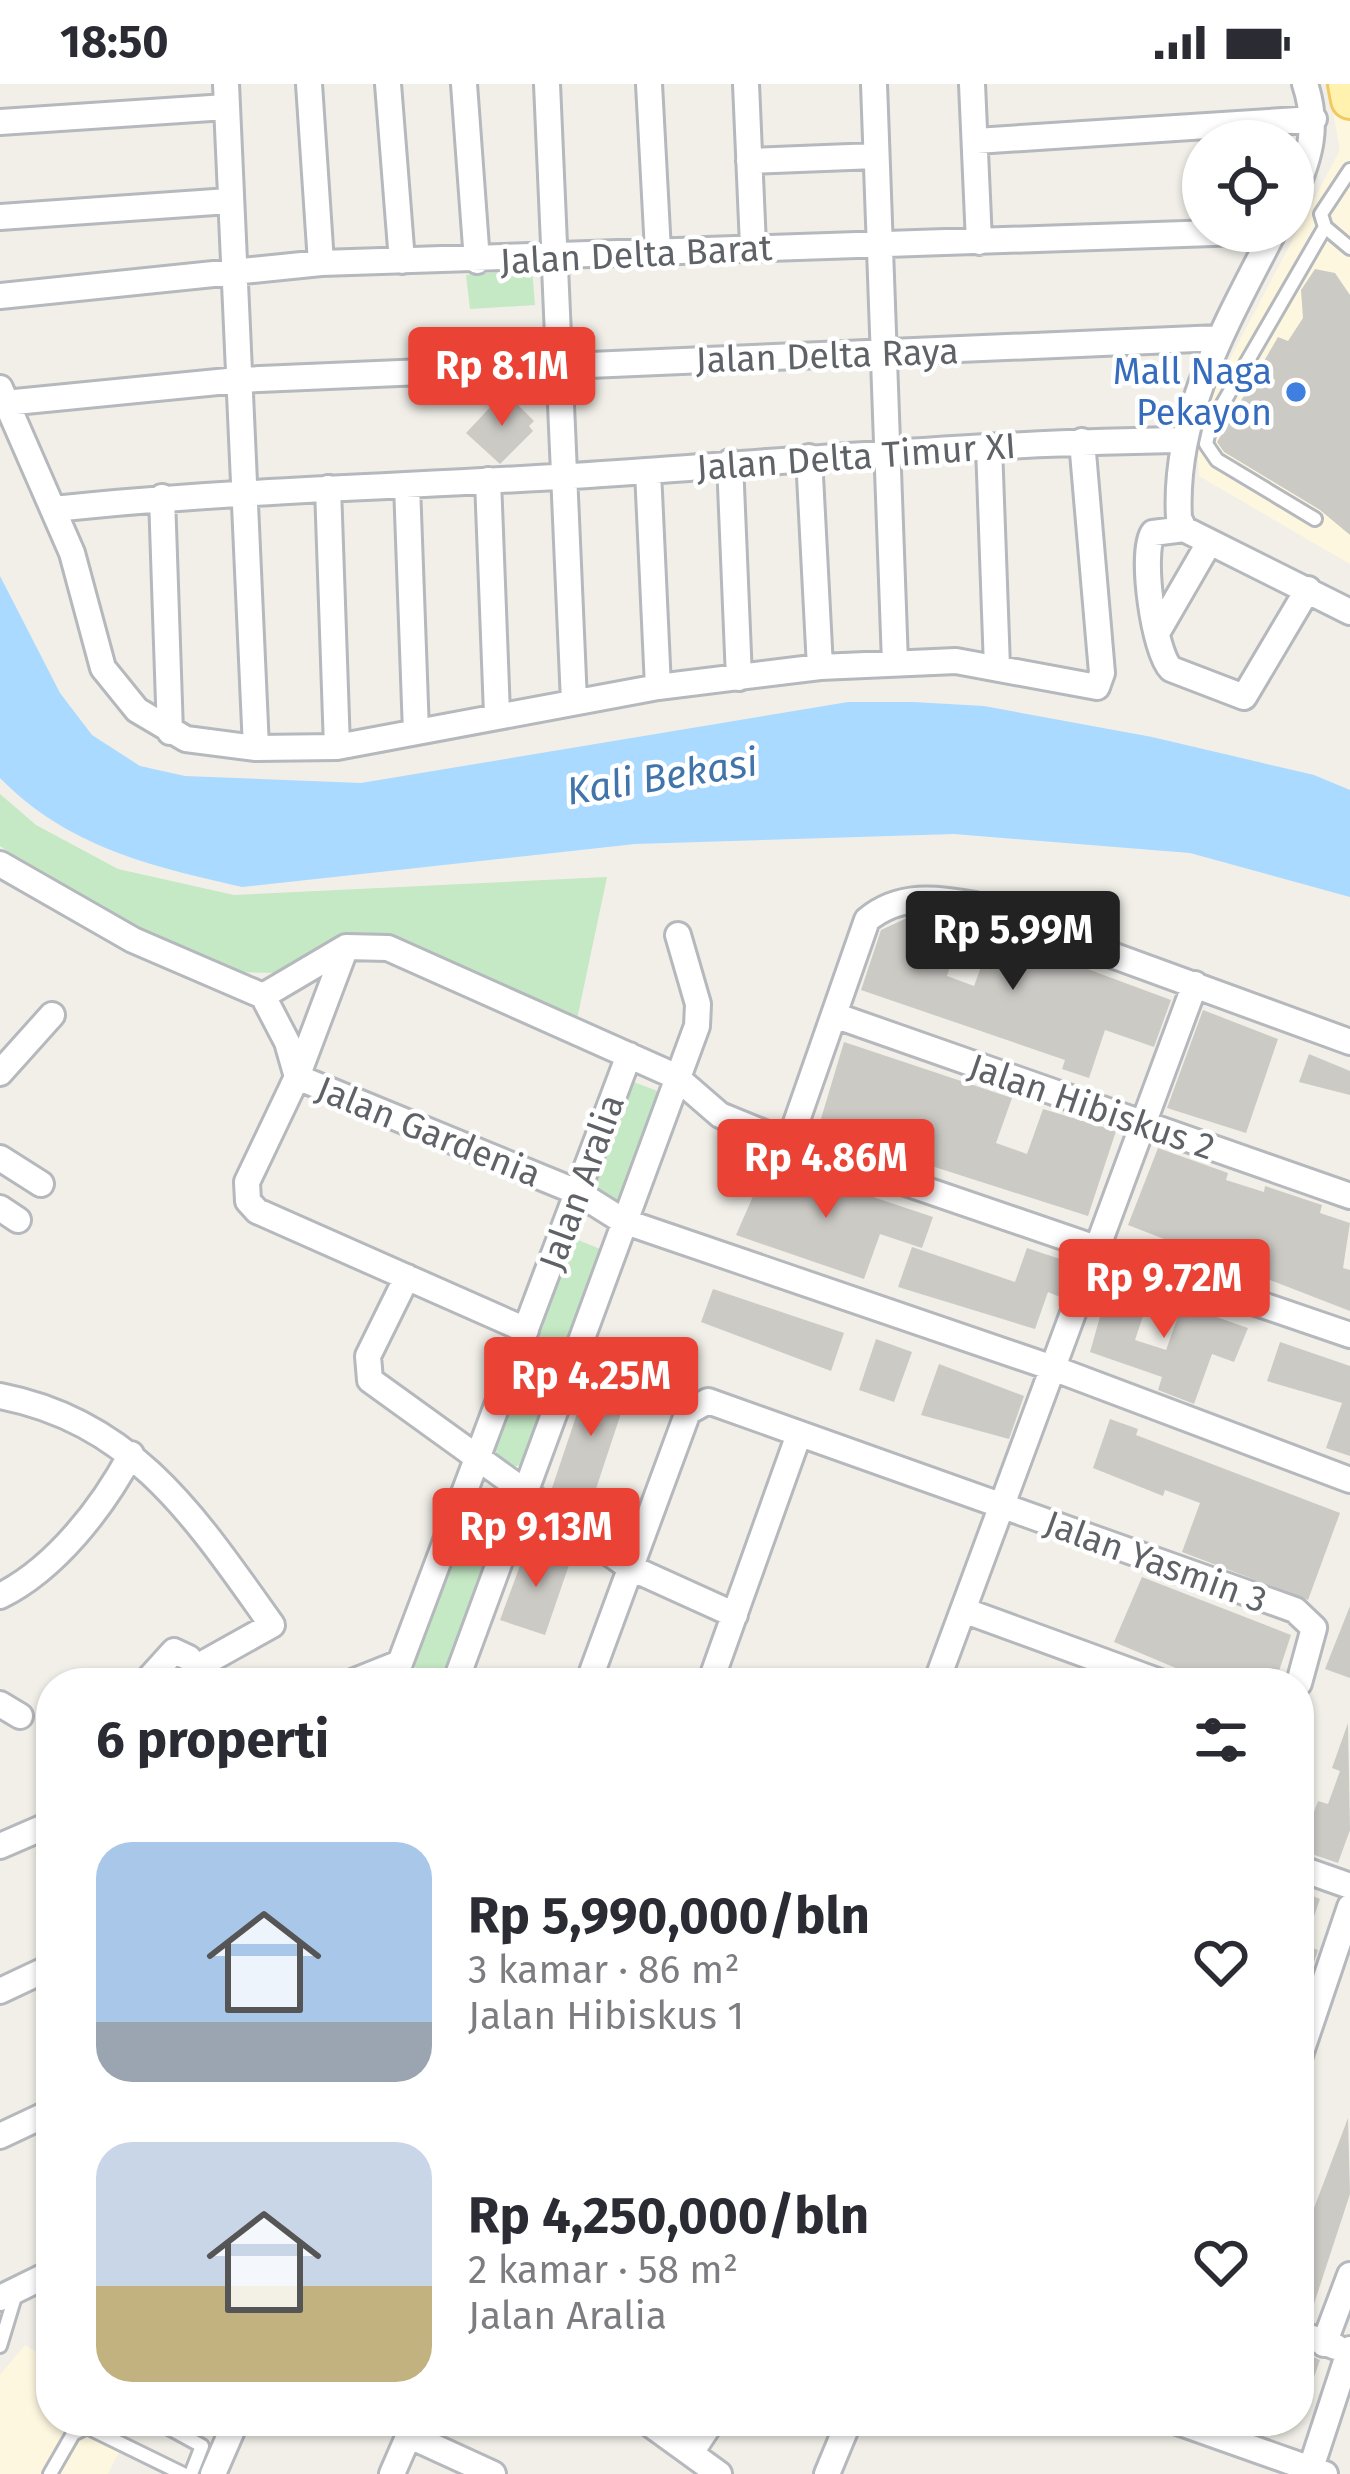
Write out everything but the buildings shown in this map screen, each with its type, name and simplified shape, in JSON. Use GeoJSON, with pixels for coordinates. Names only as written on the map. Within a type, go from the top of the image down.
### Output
{"type":"FeatureCollection","features":[{"type":"Feature","properties":{"kind":"main road"},"geometry":{"type":"LineString","coordinates":[[1347,84],[1350,100]]}},
{"type":"Feature","properties":{"kind":"street"},"geometry":{"type":"LineString","coordinates":[[309,84],[321,263]]}},
{"type":"Feature","properties":{"kind":"street"},"geometry":{"type":"LineString","coordinates":[[388,84],[402,261]]}},
{"type":"Feature","properties":{"kind":"street"},"geometry":{"type":"LineString","coordinates":[[464,84],[477,261]]}},
{"type":"Feature","properties":{"kind":"street"},"geometry":{"type":"LineString","coordinates":[[548,84],[574,702]]}},
{"type":"Feature","properties":{"kind":"street"},"geometry":{"type":"LineString","coordinates":[[649,84],[658,251]]}},
{"type":"Feature","properties":{"kind":"street"},"geometry":{"type":"LineString","coordinates":[[746,84],[752,246]]}},
{"type":"Feature","properties":{"kind":"street"},"geometry":{"type":"LineString","coordinates":[[874,84],[895,663]]}},
{"type":"Feature","properties":{"kind":"street"},"geometry":{"type":"LineString","coordinates":[[972,84],[979,242]]}},
{"type":"Feature","properties":{"kind":"street"},"geometry":{"type":"LineString","coordinates":[[976,141],[1314,119],[1305,84]]}},
{"type":"Feature","properties":{"kind":"street"},"geometry":{"type":"LineString","coordinates":[[0,122],[226,96],[256,748]]}},
{"type":"Feature","properties":{"kind":"street"},"geometry":{"type":"LineString","coordinates":[[749,161],[874,156]]}},
{"type":"Feature","properties":{"kind":"street"},"geometry":{"type":"LineString","coordinates":[[0,217],[229,201]]}},
{"type":"Feature","properties":{"kind":"street","name":"Jalan Delta Barat"},"geometry":{"type":"LineString","coordinates":[[0,296],[321,263],[1182,234]]}},
{"type":"Feature","properties":{"kind":"street"},"geometry":{"type":"LineString","coordinates":[[1184,529],[1178,487],[1184,440],[1219,338],[1263,252]]}},
{"type":"Feature","properties":{"kind":"street","name":"Jalan Delta Raya"},"geometry":{"type":"LineString","coordinates":[[2,395],[238,380],[1219,338]]}},
{"type":"Feature","properties":{"kind":"street"},"geometry":{"type":"LineString","coordinates":[[2,395],[54,508],[103,668],[137,710],[170,732],[256,748],[337,747],[658,687],[820,667],[895,663],[997,667],[1092,688],[1100,684],[1082,441]]}},
{"type":"Feature","properties":{"kind":"street","name":"Jalan Delta Timur XI"},"geometry":{"type":"LineString","coordinates":[[54,508],[241,490],[566,476],[1082,441],[1184,440]]}},
{"type":"Feature","properties":{"kind":"street"},"geometry":{"type":"LineString","coordinates":[[989,446],[997,667]]}},
{"type":"Feature","properties":{"kind":"street"},"geometry":{"type":"LineString","coordinates":[[809,457],[820,667]]}},
{"type":"Feature","properties":{"kind":"street"},"geometry":{"type":"LineString","coordinates":[[730,462],[739,679]]}},
{"type":"Feature","properties":{"kind":"street"},"geometry":{"type":"LineString","coordinates":[[648,471],[658,687]]}},
{"type":"Feature","properties":{"kind":"street"},"geometry":{"type":"LineString","coordinates":[[488,480],[497,714]]}},
{"type":"Feature","properties":{"kind":"street"},"geometry":{"type":"LineString","coordinates":[[407,485],[416,732]]}},
{"type":"Feature","properties":{"kind":"street"},"geometry":{"type":"LineString","coordinates":[[328,488],[337,747]]}},
{"type":"Feature","properties":{"kind":"street"},"geometry":{"type":"LineString","coordinates":[[162,497],[170,732]]}},
{"type":"Feature","properties":{"kind":"street"},"geometry":{"type":"LineString","coordinates":[[1308,590],[1244,697],[1167,666],[1156,634],[1148,542],[1162,530],[1184,529],[1308,590],[1350,613]]}},
{"type":"Feature","properties":{"kind":"street"},"geometry":{"type":"LineString","coordinates":[[1156,634],[1209,543]]}},
{"type":"Feature","properties":{"kind":"street"},"geometry":{"type":"LineString","coordinates":[[0,864],[133,940],[262,996],[286,1042],[296,1077]]}},
{"type":"Feature","properties":{"kind":"street"},"geometry":{"type":"LineString","coordinates":[[789,1143],[867,920],[894,904],[917,899],[975,905],[1350,1042]]}},
{"type":"Feature","properties":{"kind":"street","name":"Jalan Aralia"},"geometry":{"type":"LineString","coordinates":[[460,1668],[699,1016],[678,935]]}},
{"type":"Feature","properties":{"kind":"street"},"geometry":{"type":"LineString","coordinates":[[262,996],[346,947],[388,948],[675,1076],[720,1115],[789,1143],[1350,1335]]}},
{"type":"Feature","properties":{"kind":"street"},"geometry":{"type":"LineString","coordinates":[[346,947],[296,1077],[248,1181],[248,1201],[257,1211],[526,1330]]}},
{"type":"Feature","properties":{"kind":"street"},"geometry":{"type":"LineString","coordinates":[[941,1668],[1195,984]]}},
{"type":"Feature","properties":{"kind":"street"},"geometry":{"type":"LineString","coordinates":[[0,1073],[52,1015]]}},
{"type":"Feature","properties":{"kind":"street","name":"Jalan Hibiskus 2"},"geometry":{"type":"LineString","coordinates":[[834,1015],[1350,1196]]}},
{"type":"Feature","properties":{"kind":"street","name":"Jalan Aralia"},"geometry":{"type":"LineString","coordinates":[[407,1668],[477,1460],[629,1055]]}},
{"type":"Feature","properties":{"kind":"street","name":"Jalan Gardenia"},"geometry":{"type":"LineString","coordinates":[[296,1077],[577,1192],[623,1221],[1050,1367],[1350,1480]]}},
{"type":"Feature","properties":{"kind":"street"},"geometry":{"type":"LineString","coordinates":[[0,1158],[41,1184]]}},
{"type":"Feature","properties":{"kind":"street"},"geometry":{"type":"LineString","coordinates":[[407,1276],[368,1356],[370,1380],[629,1568],[735,1615]]}},
{"type":"Feature","properties":{"kind":"street"},"geometry":{"type":"LineString","coordinates":[[0,1396],[76,1416],[131,1454],[173,1493],[272,1625],[209,1668]]}},
{"type":"Feature","properties":{"kind":"street","name":"Jalan Yasmin 3"},"geometry":{"type":"LineString","coordinates":[[629,1568],[688,1412],[708,1401],[1310,1618],[1314,1639],[1304,1668]]}},
{"type":"Feature","properties":{"kind":"street"},"geometry":{"type":"LineString","coordinates":[[716,1668],[798,1437]]}},
{"type":"Feature","properties":{"kind":"street"},"geometry":{"type":"LineString","coordinates":[[3,1591],[42,1566],[102,1502],[131,1454]]}},
{"type":"Feature","properties":{"kind":"street"},"geometry":{"type":"LineString","coordinates":[[593,1668],[629,1568]]}},
{"type":"Feature","properties":{"kind":"street"},"geometry":{"type":"LineString","coordinates":[[962,1610],[1122,1668]]}},
{"type":"Feature","properties":{"kind":"street"},"geometry":{"type":"LineString","coordinates":[[156,1668],[167,1653],[182,1653],[194,1668]]}},
{"type":"Feature","properties":{"kind":"street"},"geometry":{"type":"LineString","coordinates":[[0,1846],[36,1830]]}},
{"type":"Feature","properties":{"kind":"street"},"geometry":{"type":"LineString","coordinates":[[1314,1873],[1350,1886]]}},
{"type":"Feature","properties":{"kind":"street"},"geometry":{"type":"LineString","coordinates":[[1314,2013],[1350,1906]]}},
{"type":"Feature","properties":{"kind":"street"},"geometry":{"type":"LineString","coordinates":[[0,1991],[36,1974]]}},
{"type":"Feature","properties":{"kind":"street"},"geometry":{"type":"LineString","coordinates":[[0,2136],[36,2119]]}},
{"type":"Feature","properties":{"kind":"street"},"geometry":{"type":"LineString","coordinates":[[1216,2436],[1315,2472],[1343,2349],[1350,2275]]}},
{"type":"Feature","properties":{"kind":"street"},"geometry":{"type":"LineString","coordinates":[[1314,2338],[1343,2349]]}},
{"type":"Feature","properties":{"kind":"street"},"geometry":{"type":"LineString","coordinates":[[213,2474],[229,2436]]}},
{"type":"Feature","properties":{"kind":"street"},"geometry":{"type":"LineString","coordinates":[[392,2474],[409,2436]]}},
{"type":"Feature","properties":{"kind":"street"},"geometry":{"type":"LineString","coordinates":[[426,2436],[493,2474]]}},
{"type":"Feature","properties":{"kind":"street"},"geometry":{"type":"LineString","coordinates":[[669,2436],[719,2474]]}},
{"type":"Feature","properties":{"kind":"street"},"geometry":{"type":"LineString","coordinates":[[692,2451],[702,2436]]}},
{"type":"Feature","properties":{"kind":"street"},"geometry":{"type":"LineString","coordinates":[[827,2474],[843,2436]]}},
{"type":"Feature","properties":{"kind":"lane"},"geometry":{"type":"LineString","coordinates":[[1350,170],[1321,214],[1325,227],[1350,248]]}},
{"type":"Feature","properties":{"kind":"lane"},"geometry":{"type":"LineString","coordinates":[[1315,519],[1217,460],[1206,444],[1210,426],[1325,227]]}},
{"type":"Feature","properties":{"kind":"lane"},"geometry":{"type":"LineString","coordinates":[[0,2346],[9,2293]]}},
{"type":"Feature","properties":{"kind":"lane"},"geometry":{"type":"LineString","coordinates":[[50,2474],[72,2436]]}},
{"type":"Feature","properties":{"kind":"lane"},"geometry":{"type":"LineString","coordinates":[[106,2436],[187,2474],[202,2446],[184,2436]]}},
{"type":"Feature","properties":{"kind":"shaded area"},"geometry":{"type":"Polygon","coordinates":[[[1328,84],[1350,84],[1350,564],[1199,476],[1196,423],[1286,252],[1314,252],[1314,199],[1340,150],[1328,84]]]}},
{"type":"Feature","properties":{"kind":"shaded area"},"geometry":{"type":"Polygon","coordinates":[[[25,2345],[36,2352],[36,2436],[127,2436],[108,2474],[0,2474],[0,2375],[25,2345]]]}},
{"type":"Feature","properties":{"kind":"green space"},"geometry":{"type":"Polygon","coordinates":[[[532,269],[535,305],[470,309],[466,275],[532,269]]]}},
{"type":"Feature","properties":{"kind":"green space"},"geometry":{"type":"Polygon","coordinates":[[[0,794],[36,825],[118,869],[234,895],[607,877],[576,1024],[383,943],[281,973],[225,972],[82,901],[0,846],[0,794]]]}},
{"type":"Feature","properties":{"kind":"green space"},"geometry":{"type":"Polygon","coordinates":[[[631,1081],[660,1092],[618,1204],[588,1193],[631,1081]]]}},
{"type":"Feature","properties":{"kind":"green space"},"geometry":{"type":"Polygon","coordinates":[[[571,1237],[600,1249],[522,1464],[512,1468],[491,1457],[571,1237]]]}},
{"type":"Feature","properties":{"kind":"green space"},"geometry":{"type":"Polygon","coordinates":[[[479,1502],[499,1510],[502,1523],[450,1668],[415,1668],[414,1664],[468,1512],[479,1502]]]}},
{"type":"Feature","properties":{"kind":"water","name":"Kali Bekasi"},"geometry":{"type":"Polygon","coordinates":[[[0,576],[60,693],[92,735],[140,766],[185,776],[361,783],[848,702],[984,706],[1152,737],[1314,775],[1350,790],[1350,897],[1190,853],[954,834],[635,844],[242,887],[208,879],[82,837],[26,802],[0,778],[0,576]]]}},
{"type":"Feature","properties":{"kind":"place","name":"Mall Naga Pekayon"},"geometry":{"type":"Point","coordinates":[1296,392]}}]}
